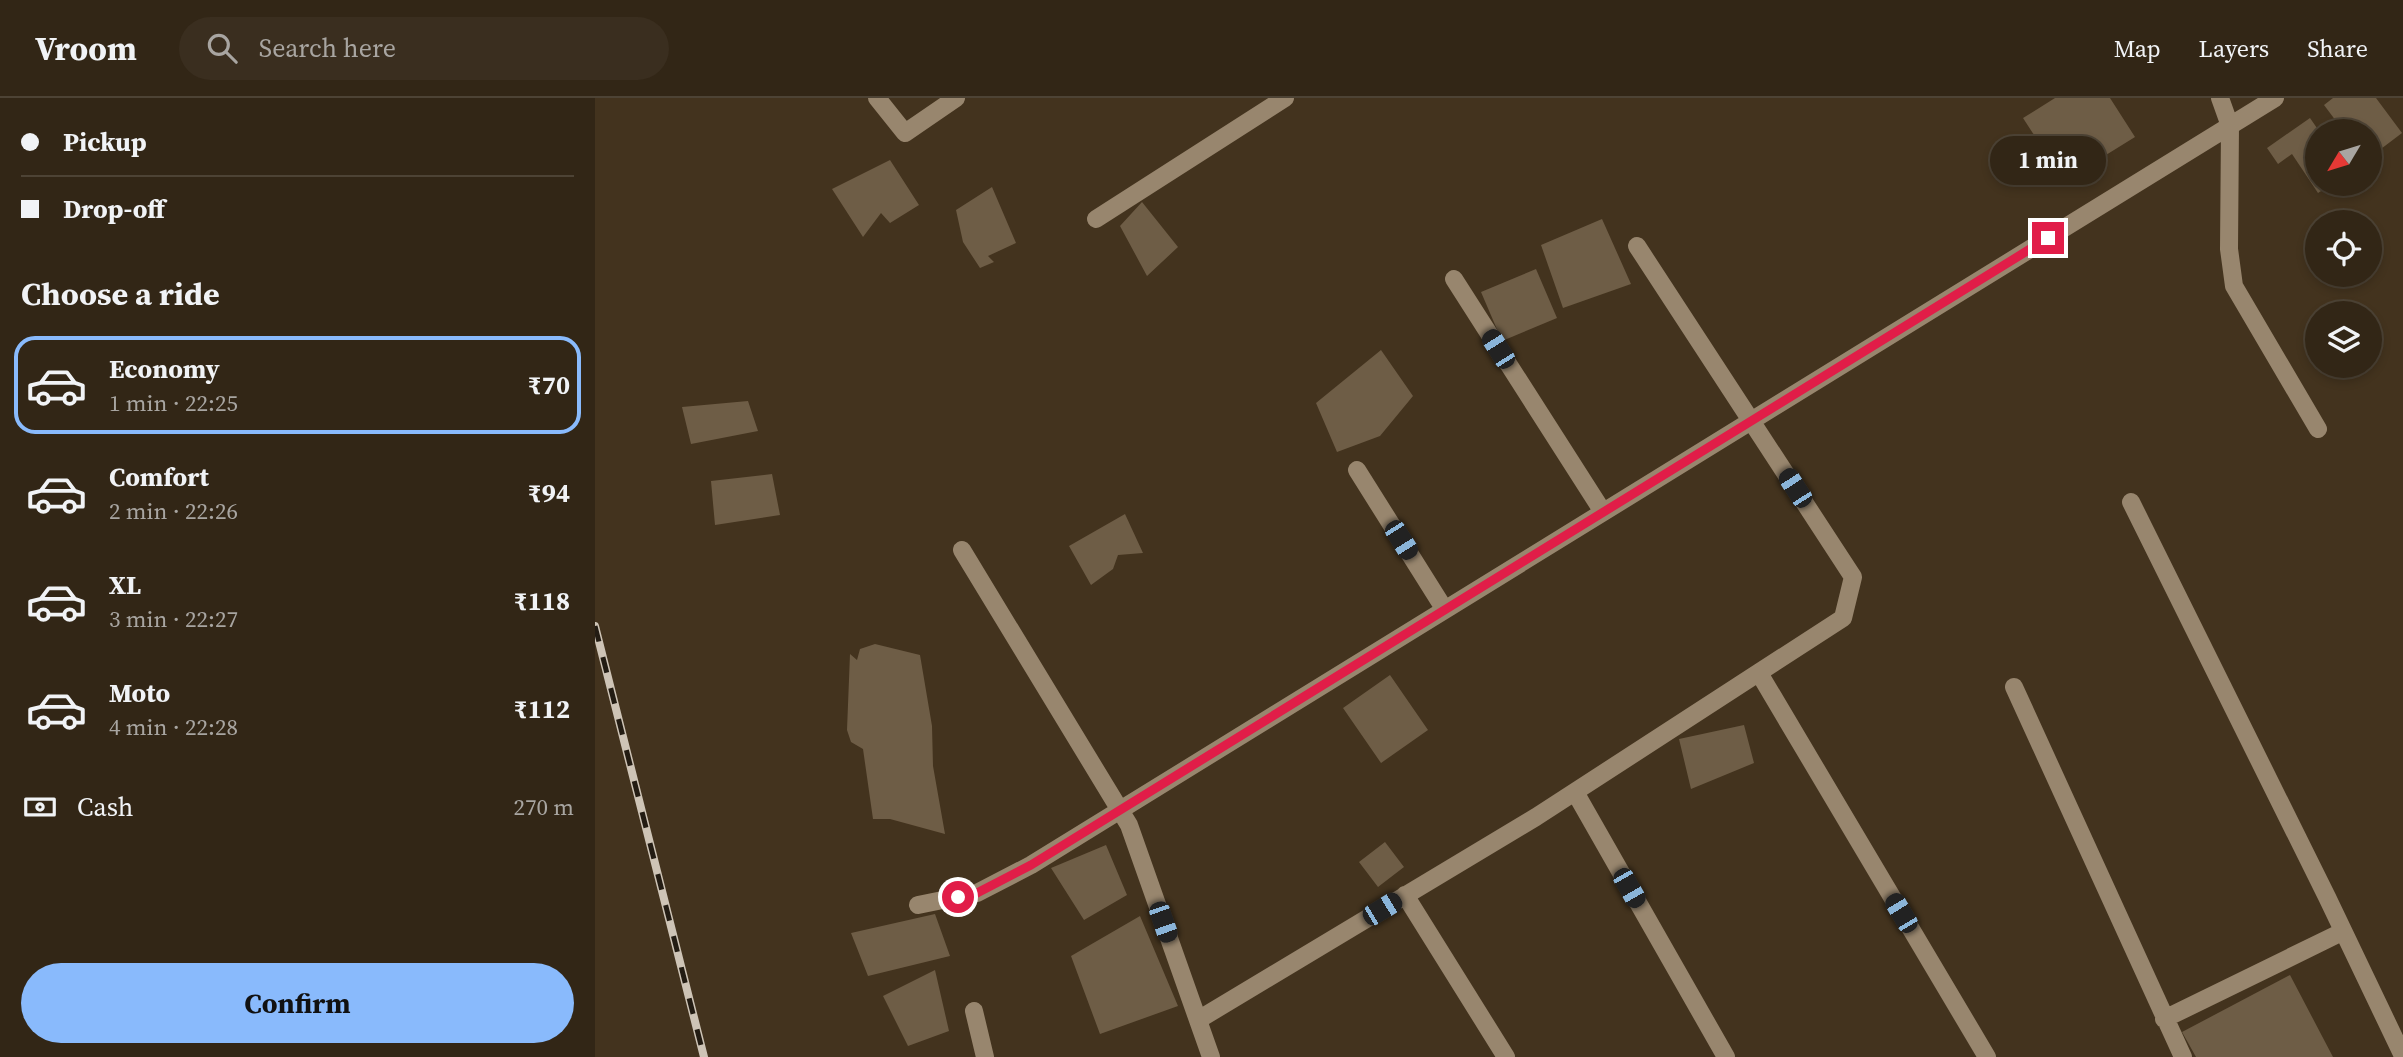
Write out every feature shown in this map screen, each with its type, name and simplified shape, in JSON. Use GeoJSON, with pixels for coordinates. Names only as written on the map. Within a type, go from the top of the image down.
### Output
{"type":"FeatureCollection","features":[{"type":"Feature","properties":{"kind":"street"},"geometry":{"type":"LineString","coordinates":[[877,98],[905,133],[956,98]]}},
{"type":"Feature","properties":{"kind":"street"},"geometry":{"type":"LineString","coordinates":[[1095,219],[1286,98]]}},
{"type":"Feature","properties":{"kind":"street"},"geometry":{"type":"LineString","coordinates":[[2220,98],[2230,126],[2229,249],[2234,286],[2318,429]]}},
{"type":"Feature","properties":{"kind":"street"},"geometry":{"type":"LineString","coordinates":[[918,905],[977,893],[1031,865],[2275,98]]}},
{"type":"Feature","properties":{"kind":"street"},"geometry":{"type":"LineString","coordinates":[[1198,1020],[1575,792],[1843,618],[1853,577],[1637,246]]}},
{"type":"Feature","properties":{"kind":"street"},"geometry":{"type":"LineString","coordinates":[[1454,279],[1603,512]]}},
{"type":"Feature","properties":{"kind":"street"},"geometry":{"type":"LineString","coordinates":[[1357,470],[1445,610]]}},
{"type":"Feature","properties":{"kind":"street"},"geometry":{"type":"LineString","coordinates":[[2131,502],[2403,1056]]}},
{"type":"Feature","properties":{"kind":"street"},"geometry":{"type":"LineString","coordinates":[[962,550],[1129,825],[1210,1057]]}},
{"type":"Feature","properties":{"kind":"street"},"geometry":{"type":"LineString","coordinates":[[1759,673],[1987,1057]]}},
{"type":"Feature","properties":{"kind":"street"},"geometry":{"type":"LineString","coordinates":[[2014,687],[2183,1057]]}},
{"type":"Feature","properties":{"kind":"street"},"geometry":{"type":"LineString","coordinates":[[1575,792],[1725,1057]]}},
{"type":"Feature","properties":{"kind":"street"},"geometry":{"type":"LineString","coordinates":[[1405,895],[1506,1057]]}},
{"type":"Feature","properties":{"kind":"street"},"geometry":{"type":"LineString","coordinates":[[2164,1019],[2342,932]]}},
{"type":"Feature","properties":{"kind":"street"},"geometry":{"type":"LineString","coordinates":[[974,1011],[985,1057]]}},
{"type":"Feature","properties":{"kind":"building"},"geometry":{"type":"Polygon","coordinates":[[[2055,98],[2110,98],[2135,137],[2064,181],[2023,118],[2055,98]]]}},
{"type":"Feature","properties":{"kind":"building"},"geometry":{"type":"Polygon","coordinates":[[[2333,98],[2376,98],[2402,133],[2382,148],[2382,119],[2334,119],[2324,105],[2333,98]]]}},
{"type":"Feature","properties":{"kind":"building"},"geometry":{"type":"Polygon","coordinates":[[[2305,121],[2305,174],[2292,154],[2278,164],[2267,148],[2305,121]]]}},
{"type":"Feature","properties":{"kind":"building"},"geometry":{"type":"Polygon","coordinates":[[[890,160],[919,205],[890,223],[881,213],[863,237],[832,189],[890,160]]]}},
{"type":"Feature","properties":{"kind":"building"},"geometry":{"type":"Polygon","coordinates":[[[992,187],[1016,243],[988,256],[994,262],[980,268],[963,242],[956,210],[992,187]]]}},
{"type":"Feature","properties":{"kind":"building"},"geometry":{"type":"Polygon","coordinates":[[[1142,202],[1178,247],[1147,276],[1120,226],[1142,202]]]}},
{"type":"Feature","properties":{"kind":"building"},"geometry":{"type":"Polygon","coordinates":[[[1602,219],[1631,284],[1563,308],[1541,245],[1602,219]]]}},
{"type":"Feature","properties":{"kind":"building"},"geometry":{"type":"Polygon","coordinates":[[[1536,269],[1557,318],[1502,341],[1481,292],[1536,269]]]}},
{"type":"Feature","properties":{"kind":"building"},"geometry":{"type":"Polygon","coordinates":[[[1381,350],[1413,396],[1380,436],[1337,452],[1316,403],[1381,350]]]}},
{"type":"Feature","properties":{"kind":"building"},"geometry":{"type":"Polygon","coordinates":[[[748,401],[758,431],[691,444],[682,407],[748,401]]]}},
{"type":"Feature","properties":{"kind":"building"},"geometry":{"type":"Polygon","coordinates":[[[772,474],[780,515],[715,525],[711,481],[772,474]]]}},
{"type":"Feature","properties":{"kind":"building"},"geometry":{"type":"Polygon","coordinates":[[[1125,514],[1143,553],[1118,555],[1113,569],[1091,585],[1069,546],[1125,514]]]}},
{"type":"Feature","properties":{"kind":"building"},"geometry":{"type":"Polygon","coordinates":[[[875,644],[920,655],[932,726],[933,766],[945,834],[890,819],[873,819],[863,749],[851,742],[847,730],[850,654],[857,660],[860,649],[875,644]]]}},
{"type":"Feature","properties":{"kind":"building"},"geometry":{"type":"Polygon","coordinates":[[[1390,675],[1428,730],[1381,763],[1343,708],[1390,675]]]}},
{"type":"Feature","properties":{"kind":"building"},"geometry":{"type":"Polygon","coordinates":[[[1744,725],[1754,763],[1691,789],[1679,739],[1744,725]]]}},
{"type":"Feature","properties":{"kind":"building"},"geometry":{"type":"Polygon","coordinates":[[[1385,842],[1404,867],[1378,887],[1359,862],[1385,842]]]}},
{"type":"Feature","properties":{"kind":"building"},"geometry":{"type":"Polygon","coordinates":[[[1106,845],[1127,895],[1084,920],[1051,868],[1106,845]]]}},
{"type":"Feature","properties":{"kind":"building"},"geometry":{"type":"Polygon","coordinates":[[[935,914],[950,956],[868,976],[851,933],[935,914]]]}},
{"type":"Feature","properties":{"kind":"building"},"geometry":{"type":"Polygon","coordinates":[[[1140,916],[1178,1006],[1100,1034],[1071,956],[1140,916]]]}},
{"type":"Feature","properties":{"kind":"building"},"geometry":{"type":"Polygon","coordinates":[[[935,970],[949,1031],[908,1046],[883,996],[935,970]]]}},
{"type":"Feature","properties":{"kind":"building"},"geometry":{"type":"Polygon","coordinates":[[[2290,975],[2333,1057],[2196,1057],[2182,1032],[2290,975]]]}},
{"type":"Feature","properties":{"kind":"railway"},"geometry":{"type":"LineString","coordinates":[[595,626],[704,1057]]}},
{"type":"Feature","properties":{"kind":"route"},"geometry":{"type":"LineString","coordinates":[[958,897],[977,893],[1031,865],[2048,238]]}}]}
